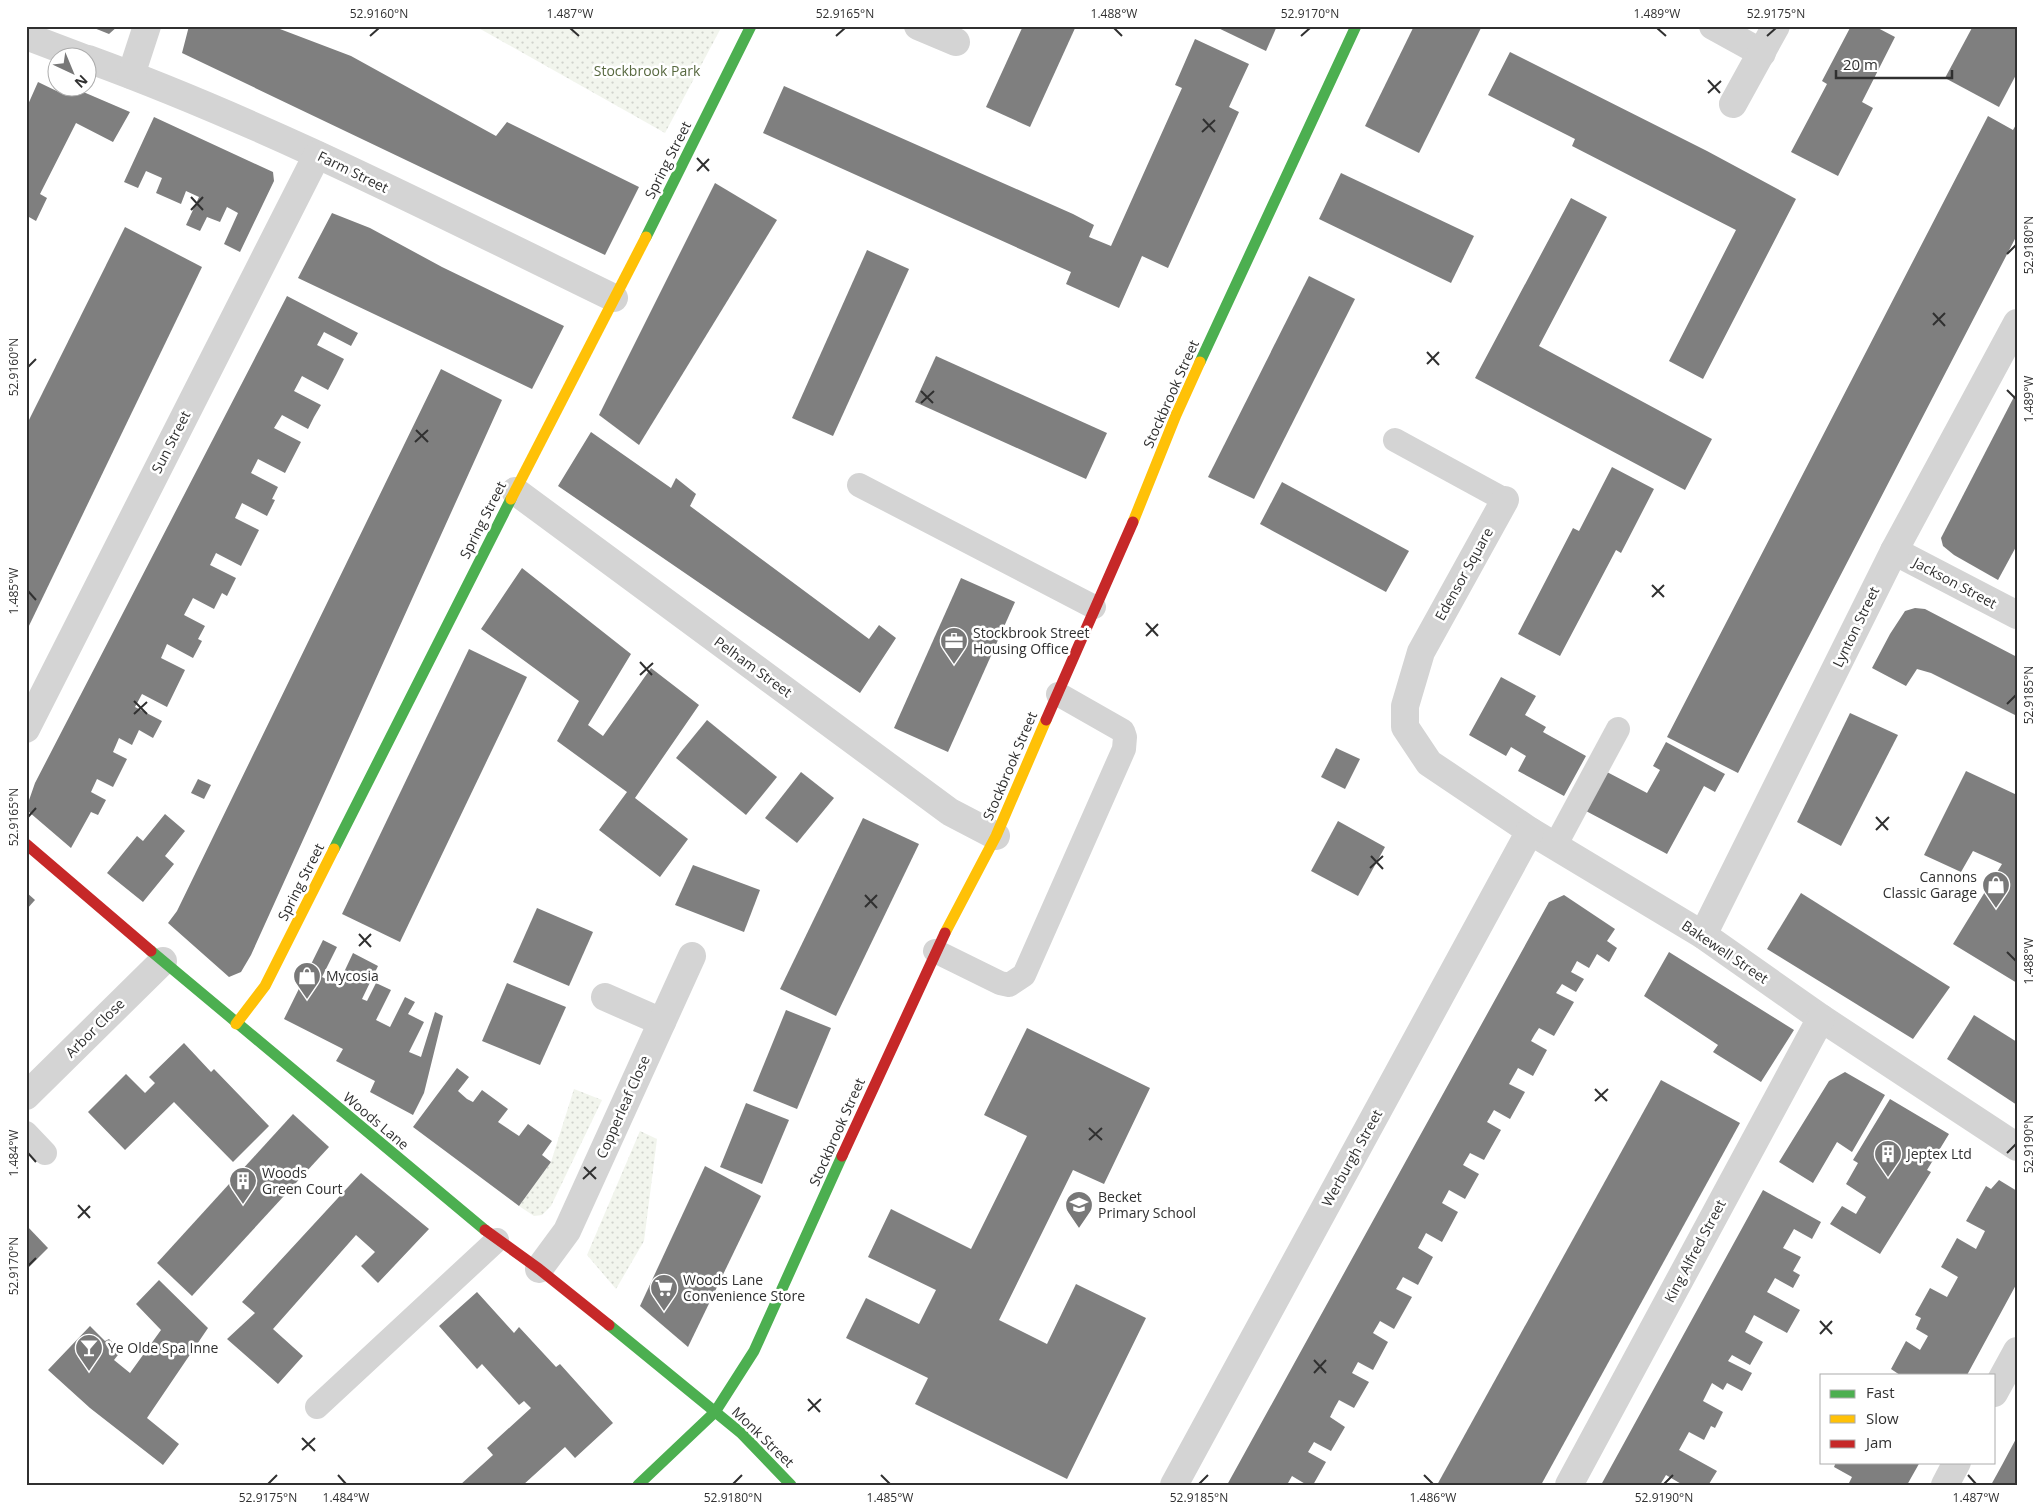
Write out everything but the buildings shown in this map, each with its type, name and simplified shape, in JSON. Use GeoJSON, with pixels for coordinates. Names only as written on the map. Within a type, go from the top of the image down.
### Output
{"type":"FeatureCollection","features":[{"type":"Feature","properties":{"kind":"street"},"geometry":{"type":"LineString","coordinates":[[131,75],[147,26]]}},
{"type":"Feature","properties":{"kind":"street","name":"Spring Street"},"geometry":{"type":"LineString","coordinates":[[236,1024],[265,986],[515,491],[699,134],[751,26]]}},
{"type":"Feature","properties":{"kind":"street"},"geometry":{"type":"LineString","coordinates":[[918,26],[956,42]]}},
{"type":"Feature","properties":{"kind":"street","name":"Stockbrook Street"},"geometry":{"type":"LineString","coordinates":[[638,1485],[715,1412],[754,1351],[935,951],[996,836],[1094,607],[1141,503],[1176,415],[1356,26]]}},
{"type":"Feature","properties":{"kind":"street"},"geometry":{"type":"LineString","coordinates":[[1713,26],[1762,53]]}},
{"type":"Feature","properties":{"kind":"street"},"geometry":{"type":"LineString","coordinates":[[1733,104],[1776,26]]}},
{"type":"Feature","properties":{"kind":"street","name":"Farm Street"},"geometry":{"type":"LineString","coordinates":[[26,36],[59,48]]}},
{"type":"Feature","properties":{"kind":"street","name":"Farm Street"},"geometry":{"type":"LineString","coordinates":[[98,63],[317,155],[614,298]]}},
{"type":"Feature","properties":{"kind":"street","name":"Sun Street"},"geometry":{"type":"LineString","coordinates":[[26,728],[317,155]]}},
{"type":"Feature","properties":{"kind":"street","name":"Lynton Street"},"geometry":{"type":"LineString","coordinates":[[1703,936],[1894,551],[2017,323]]}},
{"type":"Feature","properties":{"kind":"street","name":"Pelham Street"},"geometry":{"type":"LineString","coordinates":[[515,491],[950,812],[996,836]]}},
{"type":"Feature","properties":{"kind":"street","name":"Edensor Square"},"geometry":{"type":"LineString","coordinates":[[1429,763],[1405,727],[1406,706],[1418,661],[1421,652],[1505,500]]}},
{"type":"Feature","properties":{"kind":"street","name":"Jackson Street"},"geometry":{"type":"LineString","coordinates":[[1894,551],[2017,615]]}},
{"type":"Feature","properties":{"kind":"street","name":"Bakewell Street"},"geometry":{"type":"LineString","coordinates":[[1429,763],[1530,831],[1703,936],[1822,1018],[2017,1147]]}},
{"type":"Feature","properties":{"kind":"street","name":"Werburgh Street"},"geometry":{"type":"LineString","coordinates":[[1174,1485],[1530,831]]}},
{"type":"Feature","properties":{"kind":"street","name":"Woods Lane"},"geometry":{"type":"LineString","coordinates":[[26,844],[164,960],[236,1024],[497,1240],[539,1270],[715,1412]]}},
{"type":"Feature","properties":{"kind":"street","name":"Copperleaf Close"},"geometry":{"type":"LineString","coordinates":[[539,1270],[567,1231],[692,956]]}},
{"type":"Feature","properties":{"kind":"street","name":"Arbor Close"},"geometry":{"type":"LineString","coordinates":[[26,1096],[164,960]]}},
{"type":"Feature","properties":{"kind":"street"},"geometry":{"type":"LineString","coordinates":[[605,997],[662,1022]]}},
{"type":"Feature","properties":{"kind":"street","name":"King Alfred Street"},"geometry":{"type":"LineString","coordinates":[[1569,1485],[1822,1018]]}},
{"type":"Feature","properties":{"kind":"street"},"geometry":{"type":"LineString","coordinates":[[1996,1389],[2017,1351]]}},
{"type":"Feature","properties":{"kind":"street","name":"Monk Street"},"geometry":{"type":"LineString","coordinates":[[715,1412],[741,1433],[791,1485]]}},
{"type":"Feature","properties":{"kind":"street"},"geometry":{"type":"LineString","coordinates":[[1945,1485],[1956,1464]]}},
{"type":"Feature","properties":{"kind":"lane","name":"Edensor Square"},"geometry":{"type":"LineString","coordinates":[[1396,440],[1505,500]]}},
{"type":"Feature","properties":{"kind":"lane"},"geometry":{"type":"LineString","coordinates":[[859,485],[1094,607]]}},
{"type":"Feature","properties":{"kind":"lane"},"geometry":{"type":"LineString","coordinates":[[935,951],[1000,983],[1009,985],[1024,975],[1125,743],[1123,731],[1058,694]]}},
{"type":"Feature","properties":{"kind":"lane"},"geometry":{"type":"LineString","coordinates":[[1555,846],[1618,729]]}},
{"type":"Feature","properties":{"kind":"lane"},"geometry":{"type":"LineString","coordinates":[[26,1133],[45,1153]]}},
{"type":"Feature","properties":{"kind":"lane"},"geometry":{"type":"LineString","coordinates":[[317,1407],[497,1240]]}},
{"type":"Feature","properties":{"kind":"green space","name":"Stockbrook Park"},"geometry":{"type":"Polygon","coordinates":[[[475,26],[722,26],[665,133],[475,26]]]}},
{"type":"Feature","properties":{"kind":"green space"},"geometry":{"type":"Polygon","coordinates":[[[574,1089],[602,1100],[551,1206],[542,1215],[534,1216],[519,1206],[551,1162],[574,1089]]]}},
{"type":"Feature","properties":{"kind":"green space"},"geometry":{"type":"Polygon","coordinates":[[[640,1131],[657,1139],[644,1241],[616,1289],[587,1255],[640,1131]]]}},
{"type":"Feature","properties":{"kind":"traffic: fast"},"geometry":{"type":"LineString","coordinates":[[646,237],[751,26]]}},
{"type":"Feature","properties":{"kind":"traffic: fast"},"geometry":{"type":"LineString","coordinates":[[1200,362],[1356,26]]}},
{"type":"Feature","properties":{"kind":"traffic: fast"},"geometry":{"type":"LineString","coordinates":[[334,849],[511,499]]}},
{"type":"Feature","properties":{"kind":"traffic: fast"},"geometry":{"type":"LineString","coordinates":[[151,951],[485,1230]]}},
{"type":"Feature","properties":{"kind":"traffic: fast"},"geometry":{"type":"LineString","coordinates":[[638,1485],[715,1412],[754,1351],[842,1156]]}},
{"type":"Feature","properties":{"kind":"traffic: fast"},"geometry":{"type":"LineString","coordinates":[[609,1325],[741,1433],[791,1485]]}},
{"type":"Feature","properties":{"kind":"traffic: slow"},"geometry":{"type":"LineString","coordinates":[[511,499],[646,237]]}},
{"type":"Feature","properties":{"kind":"traffic: slow"},"geometry":{"type":"LineString","coordinates":[[1133,522],[1176,415],[1200,362]]}},
{"type":"Feature","properties":{"kind":"traffic: slow"},"geometry":{"type":"LineString","coordinates":[[945,933],[996,836],[1046,720]]}},
{"type":"Feature","properties":{"kind":"traffic: slow"},"geometry":{"type":"LineString","coordinates":[[236,1024],[265,986],[334,849]]}},
{"type":"Feature","properties":{"kind":"traffic: jam"},"geometry":{"type":"LineString","coordinates":[[1046,720],[1133,522]]}},
{"type":"Feature","properties":{"kind":"traffic: jam"},"geometry":{"type":"LineString","coordinates":[[26,844],[151,951]]}},
{"type":"Feature","properties":{"kind":"traffic: jam"},"geometry":{"type":"LineString","coordinates":[[842,1156],[945,933]]}},
{"type":"Feature","properties":{"kind":"traffic: jam"},"geometry":{"type":"LineString","coordinates":[[485,1230],[539,1269],[609,1325]]}},
{"type":"Feature","properties":{"kind":"place","name":"Stockbrook Street Housing Office"},"geometry":{"type":"Point","coordinates":[954,665]}},
{"type":"Feature","properties":{"kind":"place","name":"Cannons Classic Garage"},"geometry":{"type":"Point","coordinates":[1996,909]}},
{"type":"Feature","properties":{"kind":"place","name":"Mycosia"},"geometry":{"type":"Point","coordinates":[307,1000]}},
{"type":"Feature","properties":{"kind":"place","name":"Jeptex Ltd"},"geometry":{"type":"Point","coordinates":[1888,1178]}},
{"type":"Feature","properties":{"kind":"place","name":"Woods Green Court"},"geometry":{"type":"Point","coordinates":[243,1205]}},
{"type":"Feature","properties":{"kind":"place","name":"Becket Primary School"},"geometry":{"type":"Point","coordinates":[1079,1229]}},
{"type":"Feature","properties":{"kind":"place","name":"Woods Lane Convenience Store"},"geometry":{"type":"Point","coordinates":[664,1312]}},
{"type":"Feature","properties":{"kind":"place","name":"Ye Olde Spa Inne"},"geometry":{"type":"Point","coordinates":[89,1372]}}]}
